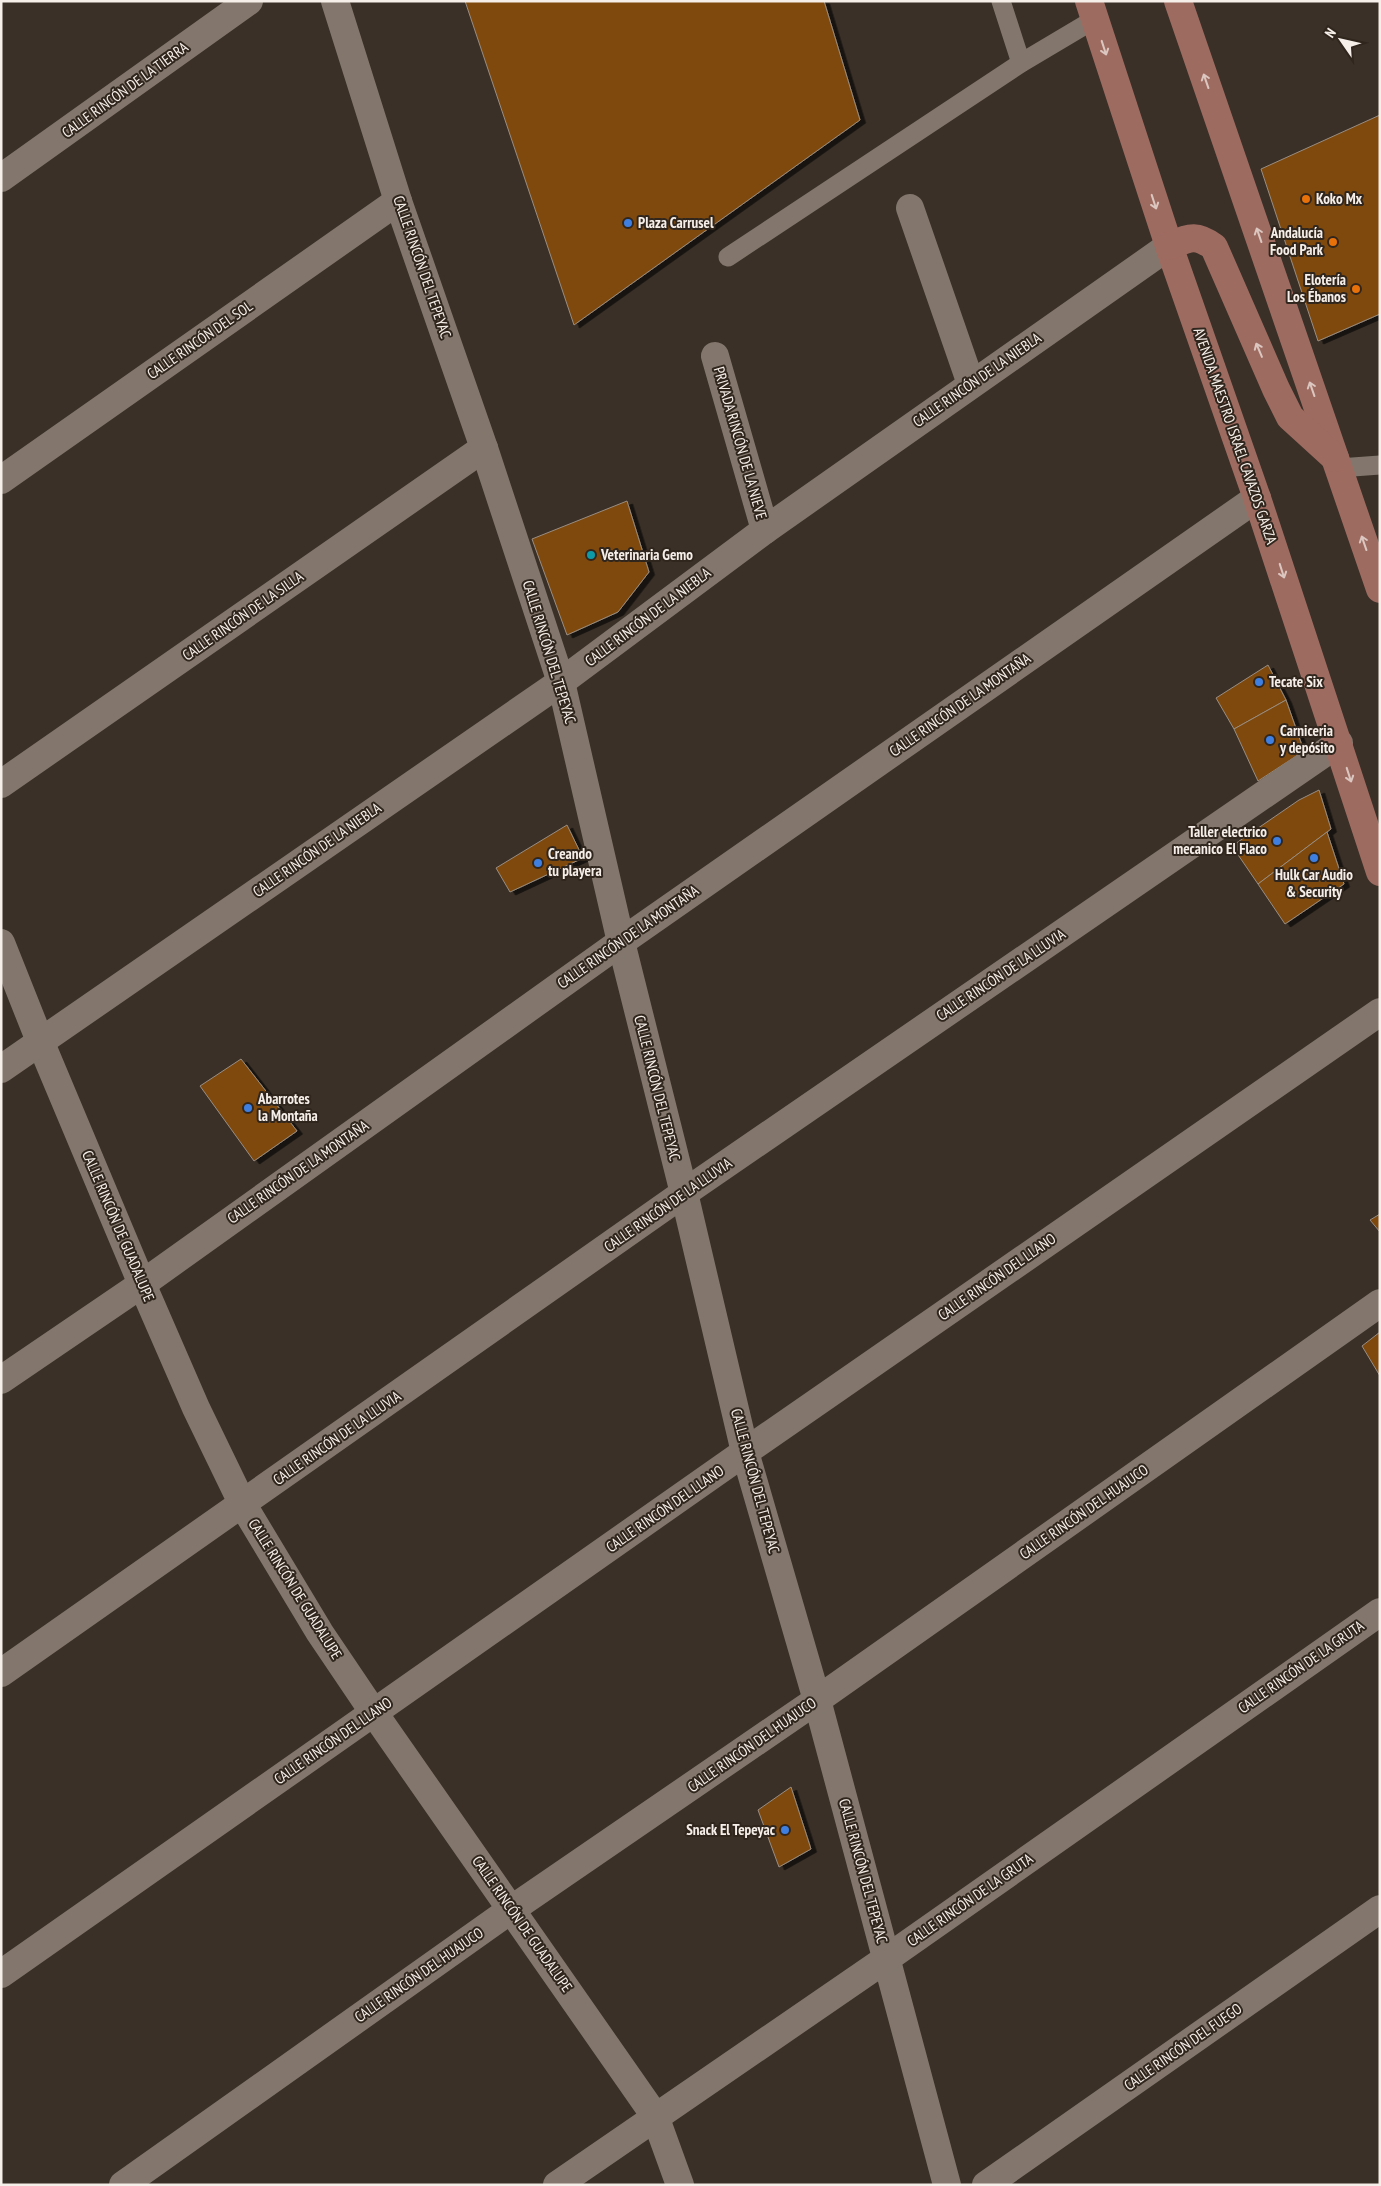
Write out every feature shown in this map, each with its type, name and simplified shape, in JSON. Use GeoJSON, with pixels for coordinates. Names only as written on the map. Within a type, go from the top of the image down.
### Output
{"type":"FeatureCollection","features":[{"type":"Feature","properties":{"kind":"main road"},"geometry":{"type":"LineString","coordinates":[[1178,1],[1380,589]]}},
{"type":"Feature","properties":{"kind":"main road","name":"AVENIDA MAESTRO ISRAEL CAVAZOS GARZA"},"geometry":{"type":"LineString","coordinates":[[1092,10],[1169,246],[1257,498],[1339,743],[1380,872]]}},
{"type":"Feature","properties":{"kind":"main road"},"geometry":{"type":"LineString","coordinates":[[1169,246],[1191,237],[1203,239],[1214,247],[1290,418],[1337,464]]}},
{"type":"Feature","properties":{"kind":"street","name":"CALLE RINCÓN DE LA TIERRA"},"geometry":{"type":"LineString","coordinates":[[1,178],[249,1]]}},
{"type":"Feature","properties":{"kind":"street","name":"CALLE RINCÓN DEL TEPEYAC"},"geometry":{"type":"LineString","coordinates":[[335,1],[398,201],[484,448],[561,682],[621,942],[684,1193],[745,1452],[817,1700],[947,2185]]}},
{"type":"Feature","properties":{"kind":"street","name":"CALLE RINCÓN DEL SOL"},"geometry":{"type":"LineString","coordinates":[[1,480],[398,201]]}},
{"type":"Feature","properties":{"kind":"street"},"geometry":{"type":"LineString","coordinates":[[910,208],[971,384]]}},
{"type":"Feature","properties":{"kind":"street","name":"CALLE RINCÓN DE LA NIEBLA"},"geometry":{"type":"LineString","coordinates":[[1,1069],[561,682],[765,530],[1169,246]]}},
{"type":"Feature","properties":{"kind":"street","name":"PRIVADA RINCÓN DE LA NIEVE"},"geometry":{"type":"LineString","coordinates":[[715,356],[765,530]]}},
{"type":"Feature","properties":{"kind":"street","name":"CALLE RINCÓN DE LA SILLA"},"geometry":{"type":"LineString","coordinates":[[1,784],[484,448]]}},
{"type":"Feature","properties":{"kind":"street","name":"CALLE RINCÓN DE LA MONTAÑA"},"geometry":{"type":"LineString","coordinates":[[1,1380],[142,1284],[621,942],[1257,498]]}},
{"type":"Feature","properties":{"kind":"street","name":"CALLE RINCÓN DE LA LLUVIA"},"geometry":{"type":"LineString","coordinates":[[1,1673],[243,1505],[684,1193],[1339,743]]}},
{"type":"Feature","properties":{"kind":"street","name":"CALLE RINCÓN DE GUADALUPE"},"geometry":{"type":"LineString","coordinates":[[1,943],[40,1042],[142,1284],[196,1408],[243,1505],[320,1632],[374,1713],[656,2116],[680,2185]]}},
{"type":"Feature","properties":{"kind":"street","name":"CALLE RINCÓN DEL LLANO"},"geometry":{"type":"LineString","coordinates":[[1,1974],[745,1452],[1380,1012]]}},
{"type":"Feature","properties":{"kind":"street","name":"CALLE RINCÓN DEL HUAJUCO"},"geometry":{"type":"LineString","coordinates":[[123,2185],[512,1910],[817,1700],[1380,1304]]}},
{"type":"Feature","properties":{"kind":"street","name":"CALLE RINCÓN DE LA GRUTA"},"geometry":{"type":"LineString","coordinates":[[556,2185],[886,1959],[1380,1612]]}},
{"type":"Feature","properties":{"kind":"street","name":"CALLE RINCÓN DEL FUEGO"},"geometry":{"type":"LineString","coordinates":[[986,2185],[1380,1909]]}},
{"type":"Feature","properties":{"kind":"lane"},"geometry":{"type":"LineString","coordinates":[[1001,1],[1021,63]]}},
{"type":"Feature","properties":{"kind":"lane"},"geometry":{"type":"LineString","coordinates":[[728,257],[1021,63],[1092,10]]}},
{"type":"Feature","properties":{"kind":"lane"},"geometry":{"type":"LineString","coordinates":[[1337,464],[1380,465]]}},
{"type":"Feature","properties":{"kind":"building","name":"Plaza Carrusel"},"geometry":{"type":"Polygon","coordinates":[[[465,1],[824,1],[860,120],[574,325],[465,1]]]}},
{"type":"Feature","properties":{"kind":"building","name":"Andalucía Food Park"},"geometry":{"type":"Polygon","coordinates":[[[1380,115],[1380,314],[1318,341],[1261,169],[1380,115]]]}},
{"type":"Feature","properties":{"kind":"building","name":"Veterinaria Gemo"},"geometry":{"type":"Polygon","coordinates":[[[627,501],[649,572],[618,612],[567,635],[532,539],[627,501]]]}},
{"type":"Feature","properties":{"kind":"building","name":"Tecate Six"},"geometry":{"type":"Polygon","coordinates":[[[1268,665],[1286,700],[1234,729],[1216,698],[1268,665]]]}},
{"type":"Feature","properties":{"kind":"building","name":"Carniceria y depósito"},"geometry":{"type":"Polygon","coordinates":[[[1286,700],[1304,751],[1258,781],[1234,729],[1286,700]]]}},
{"type":"Feature","properties":{"kind":"building","name":"Taller electrico mecanico El Flaco"},"geometry":{"type":"Polygon","coordinates":[[[1319,790],[1331,829],[1258,884],[1232,846],[1299,800],[1319,790]]]}},
{"type":"Feature","properties":{"kind":"building","name":"Creando tu playera"},"geometry":{"type":"Polygon","coordinates":[[[567,825],[583,858],[510,892],[496,868],[567,825]]]}},
{"type":"Feature","properties":{"kind":"building","name":"Hulk Car Audio & Security"},"geometry":{"type":"Polygon","coordinates":[[[1327,832],[1344,884],[1285,924],[1258,884],[1327,832]]]}},
{"type":"Feature","properties":{"kind":"building","name":"Abarrotes la Montaña"},"geometry":{"type":"Polygon","coordinates":[[[241,1059],[297,1131],[254,1161],[200,1086],[241,1059]]]}},
{"type":"Feature","properties":{"kind":"building"},"geometry":{"type":"Polygon","coordinates":[[[1380,1214],[1380,1232],[1370,1220],[1380,1214]]]}},
{"type":"Feature","properties":{"kind":"building"},"geometry":{"type":"Polygon","coordinates":[[[1380,1332],[1380,1376],[1362,1346],[1380,1332]]]}},
{"type":"Feature","properties":{"kind":"building","name":"Snack El Tepeyac"},"geometry":{"type":"Polygon","coordinates":[[[791,1787],[811,1849],[779,1867],[758,1810],[791,1787]]]}},
{"type":"Feature","properties":{"kind":"place","name":"Koko Mx"},"geometry":{"type":"Point","coordinates":[1306,199]}},
{"type":"Feature","properties":{"kind":"place","name":"Plaza Carrusel"},"geometry":{"type":"Point","coordinates":[628,223]}},
{"type":"Feature","properties":{"kind":"place","name":"Andalucía Food Park"},"geometry":{"type":"Point","coordinates":[1333,242]}},
{"type":"Feature","properties":{"kind":"place","name":"Elotería Los Ébanos"},"geometry":{"type":"Point","coordinates":[1356,289]}},
{"type":"Feature","properties":{"kind":"place","name":"Veterinaria Gemo"},"geometry":{"type":"Point","coordinates":[591,555]}},
{"type":"Feature","properties":{"kind":"place","name":"Tecate Six"},"geometry":{"type":"Point","coordinates":[1259,682]}},
{"type":"Feature","properties":{"kind":"place","name":"Carniceria y depósito"},"geometry":{"type":"Point","coordinates":[1270,740]}},
{"type":"Feature","properties":{"kind":"place","name":"Taller electrico mecanico El Flaco"},"geometry":{"type":"Point","coordinates":[1277,841]}},
{"type":"Feature","properties":{"kind":"place","name":"Hulk Car Audio & Security"},"geometry":{"type":"Point","coordinates":[1314,858]}},
{"type":"Feature","properties":{"kind":"place","name":"Creando tu playera"},"geometry":{"type":"Point","coordinates":[538,863]}},
{"type":"Feature","properties":{"kind":"place","name":"Abarrotes la Montaña"},"geometry":{"type":"Point","coordinates":[248,1108]}},
{"type":"Feature","properties":{"kind":"place","name":"Snack El Tepeyac"},"geometry":{"type":"Point","coordinates":[785,1830]}}]}
